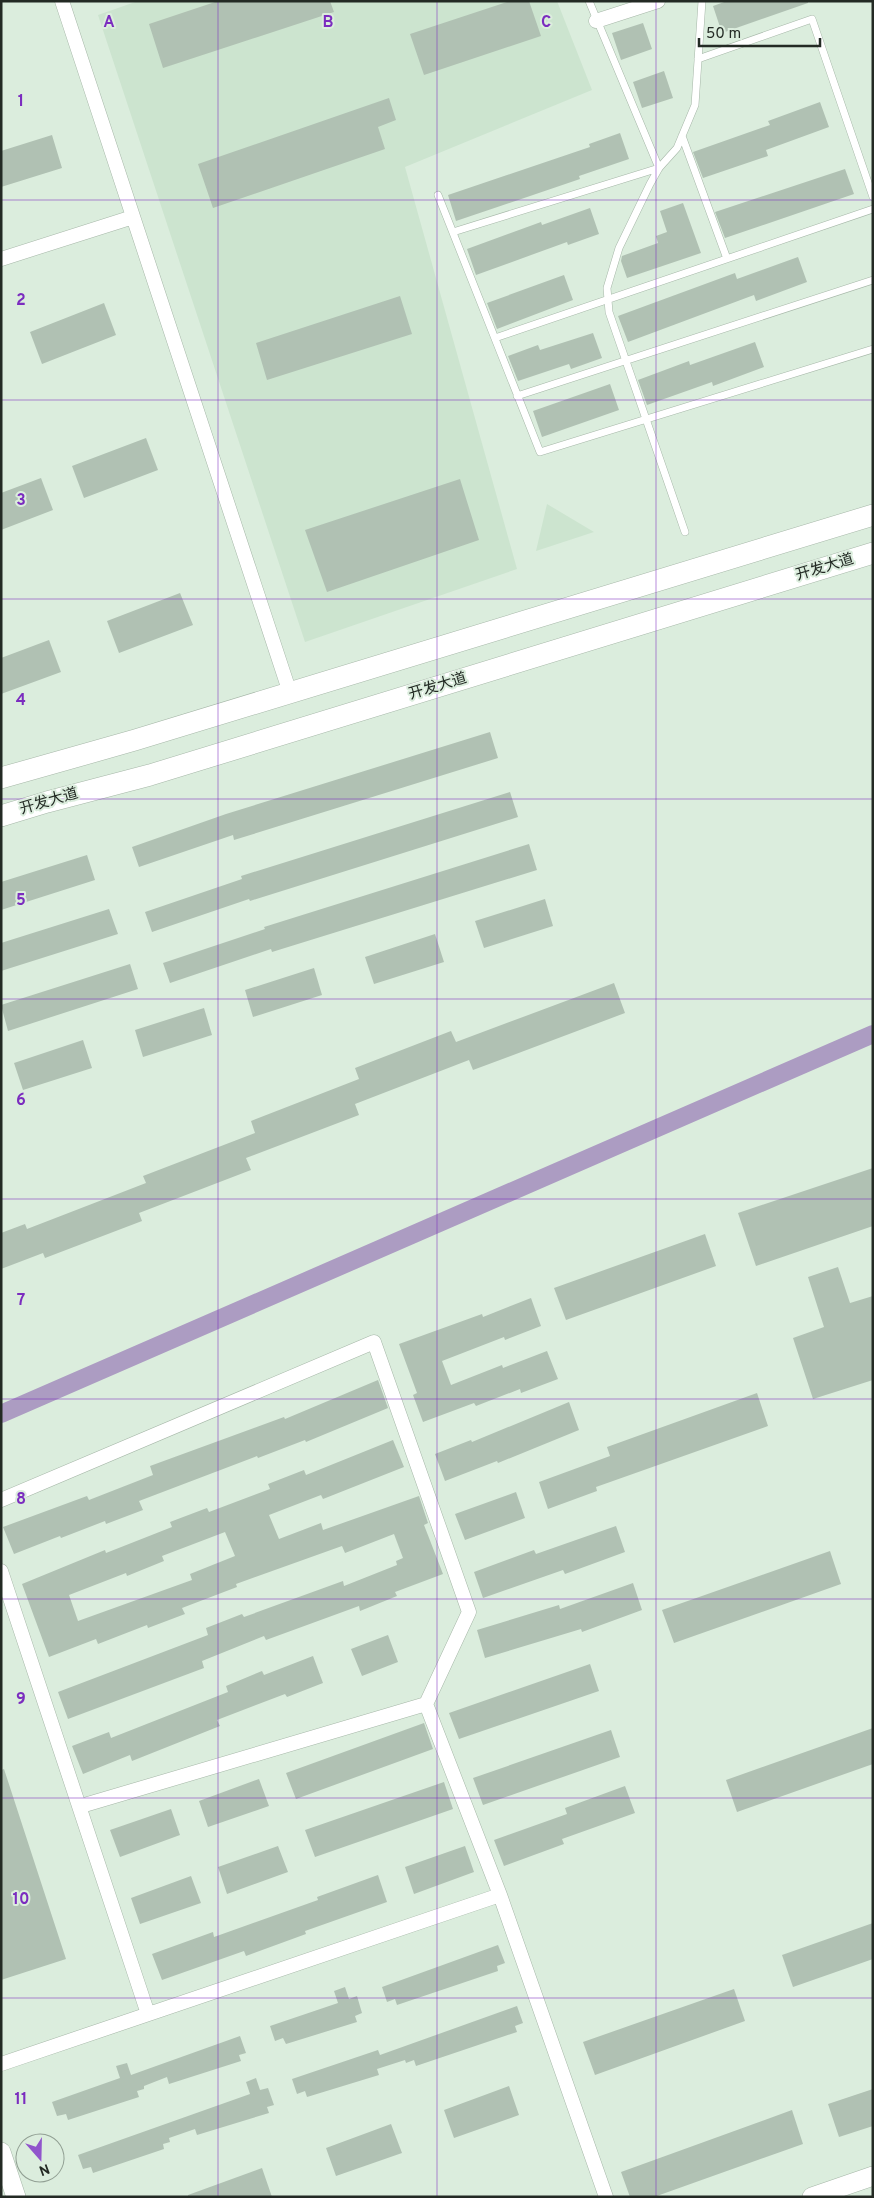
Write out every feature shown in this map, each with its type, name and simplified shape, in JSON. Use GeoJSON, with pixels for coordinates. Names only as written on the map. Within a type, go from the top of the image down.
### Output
{"type":"FeatureCollection","features":[{"type":"Feature","properties":{"kind":"main road"},"geometry":{"type":"LineString","coordinates":[[1,778],[873,515]]}},
{"type":"Feature","properties":{"kind":"main road","name":"开发大道"},"geometry":{"type":"LineString","coordinates":[[1,816],[150,775],[873,553]]}},
{"type":"Feature","properties":{"kind":"main road"},"geometry":{"type":"LineString","coordinates":[[1,2152],[16,2197]]}},
{"type":"Feature","properties":{"kind":"main road"},"geometry":{"type":"LineString","coordinates":[[812,2197],[873,2176]]}},
{"type":"Feature","properties":{"kind":"street"},"geometry":{"type":"LineString","coordinates":[[62,1],[290,692]]}},
{"type":"Feature","properties":{"kind":"street"},"geometry":{"type":"LineString","coordinates":[[596,20],[658,1]]}},
{"type":"Feature","properties":{"kind":"street"},"geometry":{"type":"LineString","coordinates":[[1,259],[133,217]]}},
{"type":"Feature","properties":{"kind":"street"},"geometry":{"type":"LineString","coordinates":[[1,1500],[374,1342],[470,1612],[426,1704],[500,1894],[606,2197]]}},
{"type":"Feature","properties":{"kind":"street"},"geometry":{"type":"LineString","coordinates":[[1,1571],[81,1806],[148,2014]]}},
{"type":"Feature","properties":{"kind":"street"},"geometry":{"type":"LineString","coordinates":[[81,1806],[426,1704]]}},
{"type":"Feature","properties":{"kind":"street"},"geometry":{"type":"LineString","coordinates":[[1,2064],[500,1894]]}},
{"type":"Feature","properties":{"kind":"lane"},"geometry":{"type":"LineString","coordinates":[[589,1],[659,168]]}},
{"type":"Feature","properties":{"kind":"lane"},"geometry":{"type":"LineString","coordinates":[[685,532],[609,312],[607,288],[619,248],[659,168],[677,148],[695,105],[702,1]]}},
{"type":"Feature","properties":{"kind":"lane"},"geometry":{"type":"LineString","coordinates":[[698,60],[812,19],[873,197]]}},
{"type":"Feature","properties":{"kind":"lane"},"geometry":{"type":"LineString","coordinates":[[682,136],[726,256]]}},
{"type":"Feature","properties":{"kind":"lane"},"geometry":{"type":"LineString","coordinates":[[453,232],[659,168]]}},
{"type":"Feature","properties":{"kind":"lane"},"geometry":{"type":"LineString","coordinates":[[438,195],[540,452],[873,348]]}},
{"type":"Feature","properties":{"kind":"lane"},"geometry":{"type":"LineString","coordinates":[[495,338],[873,209]]}},
{"type":"Feature","properties":{"kind":"lane"},"geometry":{"type":"LineString","coordinates":[[517,396],[873,280]]}},
{"type":"Feature","properties":{"kind":"shaded area"},"geometry":{"type":"Polygon","coordinates":[[[138,1],[557,1],[592,90],[405,167],[517,569],[305,642],[98,15],[138,1]]]}},
{"type":"Feature","properties":{"kind":"shaded area"},"geometry":{"type":"Polygon","coordinates":[[[547,504],[594,532],[536,551],[547,504]]]}},
{"type":"Feature","properties":{"kind":"building"},"geometry":{"type":"Polygon","coordinates":[[[218,1],[330,1],[334,12],[163,68],[149,24],[218,1]]]}},
{"type":"Feature","properties":{"kind":"building"},"geometry":{"type":"Polygon","coordinates":[[[510,1],[529,1],[541,36],[424,75],[410,34],[510,1]]]}},
{"type":"Feature","properties":{"kind":"building"},"geometry":{"type":"Polygon","coordinates":[[[727,1],[808,1],[808,3],[722,33],[713,6],[727,1]]]}},
{"type":"Feature","properties":{"kind":"building"},"geometry":{"type":"Polygon","coordinates":[[[643,23],[652,49],[621,60],[612,33],[643,23]]]}},
{"type":"Feature","properties":{"kind":"building"},"geometry":{"type":"Polygon","coordinates":[[[664,71],[673,98],[642,108],[633,82],[664,71]]]}},
{"type":"Feature","properties":{"kind":"building"},"geometry":{"type":"Polygon","coordinates":[[[389,98],[396,120],[378,127],[385,149],[213,208],[198,164],[389,98]]]}},
{"type":"Feature","properties":{"kind":"building"},"geometry":{"type":"Polygon","coordinates":[[[820,102],[829,127],[766,150],[768,156],[703,178],[693,152],[770,125],[768,121],[820,102]]]}},
{"type":"Feature","properties":{"kind":"building"},"geometry":{"type":"Polygon","coordinates":[[[620,133],[629,159],[579,176],[580,179],[456,221],[448,195],[590,147],[589,144],[620,133]]]}},
{"type":"Feature","properties":{"kind":"building"},"geometry":{"type":"Polygon","coordinates":[[[52,135],[62,168],[1,187],[1,151],[52,135]]]}},
{"type":"Feature","properties":{"kind":"building"},"geometry":{"type":"Polygon","coordinates":[[[845,169],[854,194],[725,238],[715,212],[845,169]]]}},
{"type":"Feature","properties":{"kind":"building"},"geometry":{"type":"Polygon","coordinates":[[[683,203],[701,253],[627,278],[621,261],[622,256],[658,243],[656,236],[667,232],[660,211],[683,203]]]}},
{"type":"Feature","properties":{"kind":"building"},"geometry":{"type":"Polygon","coordinates":[[[590,208],[599,234],[568,245],[567,242],[476,275],[467,249],[541,222],[542,225],[590,208]]]}},
{"type":"Feature","properties":{"kind":"building"},"geometry":{"type":"Polygon","coordinates":[[[798,257],[807,282],[756,301],[754,295],[628,342],[618,316],[735,273],[737,279],[798,257]]]}},
{"type":"Feature","properties":{"kind":"building"},"geometry":{"type":"Polygon","coordinates":[[[564,275],[573,300],[497,329],[487,303],[564,275]]]}},
{"type":"Feature","properties":{"kind":"building"},"geometry":{"type":"Polygon","coordinates":[[[400,296],[412,334],[267,380],[256,343],[400,296]]]}},
{"type":"Feature","properties":{"kind":"building"},"geometry":{"type":"Polygon","coordinates":[[[104,303],[116,335],[42,364],[30,332],[104,303]]]}},
{"type":"Feature","properties":{"kind":"building"},"geometry":{"type":"Polygon","coordinates":[[[593,333],[602,358],[571,369],[569,364],[518,381],[508,356],[538,345],[540,350],[593,333]]]}},
{"type":"Feature","properties":{"kind":"building"},"geometry":{"type":"Polygon","coordinates":[[[755,342],[764,367],[713,386],[712,382],[647,405],[638,380],[689,361],[690,365],[755,342]]]}},
{"type":"Feature","properties":{"kind":"building"},"geometry":{"type":"Polygon","coordinates":[[[610,384],[619,410],[542,437],[533,411],[610,384]]]}},
{"type":"Feature","properties":{"kind":"building"},"geometry":{"type":"Polygon","coordinates":[[[146,438],[158,470],[84,498],[72,466],[146,438]]]}},
{"type":"Feature","properties":{"kind":"building"},"geometry":{"type":"Polygon","coordinates":[[[41,478],[53,510],[1,530],[1,493],[41,478]]]}},
{"type":"Feature","properties":{"kind":"building"},"geometry":{"type":"Polygon","coordinates":[[[460,479],[479,540],[327,592],[305,530],[460,479]]]}},
{"type":"Feature","properties":{"kind":"building"},"geometry":{"type":"Polygon","coordinates":[[[180,593],[193,625],[119,653],[107,621],[180,593]]]}},
{"type":"Feature","properties":{"kind":"building"},"geometry":{"type":"Polygon","coordinates":[[[49,640],[61,672],[1,694],[1,658],[49,640]]]}},
{"type":"Feature","properties":{"kind":"building"},"geometry":{"type":"Polygon","coordinates":[[[490,732],[498,758],[234,840],[233,835],[139,867],[132,847],[226,814],[490,732]]]}},
{"type":"Feature","properties":{"kind":"building"},"geometry":{"type":"Polygon","coordinates":[[[510,792],[518,817],[250,901],[249,899],[152,932],[145,912],[242,879],[241,876],[510,792]]]}},
{"type":"Feature","properties":{"kind":"building"},"geometry":{"type":"Polygon","coordinates":[[[529,844],[537,870],[272,952],[271,949],[170,983],[163,963],[265,929],[264,927],[529,844]]]}},
{"type":"Feature","properties":{"kind":"building"},"geometry":{"type":"Polygon","coordinates":[[[87,855],[95,880],[1,910],[1,882],[87,855]]]}},
{"type":"Feature","properties":{"kind":"building"},"geometry":{"type":"Polygon","coordinates":[[[545,899],[553,926],[484,948],[475,921],[545,899]]]}},
{"type":"Feature","properties":{"kind":"building"},"geometry":{"type":"Polygon","coordinates":[[[109,909],[118,934],[1,971],[1,943],[109,909]]]}},
{"type":"Feature","properties":{"kind":"building"},"geometry":{"type":"Polygon","coordinates":[[[435,934],[444,962],[374,984],[365,957],[435,934]]]}},
{"type":"Feature","properties":{"kind":"building"},"geometry":{"type":"Polygon","coordinates":[[[130,964],[138,989],[8,1031],[1,1005],[130,964]]]}},
{"type":"Feature","properties":{"kind":"building"},"geometry":{"type":"Polygon","coordinates":[[[314,968],[322,995],[253,1017],[245,990],[314,968]]]}},
{"type":"Feature","properties":{"kind":"building"},"geometry":{"type":"Polygon","coordinates":[[[614,983],[625,1013],[473,1070],[469,1060],[355,1104],[359,1115],[246,1158],[251,1170],[139,1213],[142,1221],[45,1258],[43,1253],[1,1269],[1,1233],[25,1224],[27,1229],[146,1183],[143,1176],[255,1133],[251,1121],[359,1079],[355,1068],[451,1031],[456,1042],[614,983]]]}},
{"type":"Feature","properties":{"kind":"building"},"geometry":{"type":"Polygon","coordinates":[[[204,1008],[212,1035],[143,1057],[135,1030],[204,1008]]]}},
{"type":"Feature","properties":{"kind":"building"},"geometry":{"type":"Polygon","coordinates":[[[83,1040],[92,1068],[23,1090],[14,1063],[83,1040]]]}},
{"type":"Feature","properties":{"kind":"building"},"geometry":{"type":"Polygon","coordinates":[[[873,1168],[873,1226],[756,1266],[738,1213],[873,1168]]]}},
{"type":"Feature","properties":{"kind":"building"},"geometry":{"type":"Polygon","coordinates":[[[705,1234],[716,1266],[566,1320],[554,1288],[705,1234]]]}},
{"type":"Feature","properties":{"kind":"building"},"geometry":{"type":"Polygon","coordinates":[[[838,1267],[850,1303],[873,1296],[873,1380],[813,1399],[793,1338],[824,1327],[808,1277],[838,1267]]]}},
{"type":"Feature","properties":{"kind":"building"},"geometry":{"type":"Polygon","coordinates":[[[531,1298],[541,1326],[505,1340],[504,1337],[442,1361],[451,1385],[502,1365],[503,1368],[547,1351],[558,1379],[521,1393],[520,1389],[476,1406],[474,1403],[423,1422],[413,1395],[417,1393],[399,1344],[482,1314],[483,1317],[531,1298]]]}},
{"type":"Feature","properties":{"kind":"building"},"geometry":{"type":"Polygon","coordinates":[[[378,1380],[388,1408],[306,1442],[305,1440],[258,1458],[257,1456],[139,1501],[143,1510],[106,1524],[105,1521],[61,1538],[60,1536],[14,1554],[3,1527],[87,1496],[89,1500],[153,1475],[150,1466],[284,1417],[285,1419],[378,1380]]]}},
{"type":"Feature","properties":{"kind":"building"},"geometry":{"type":"Polygon","coordinates":[[[757,1393],[768,1426],[596,1487],[597,1491],[548,1509],[539,1482],[610,1456],[607,1447],[757,1393]]]}},
{"type":"Feature","properties":{"kind":"building"},"geometry":{"type":"Polygon","coordinates":[[[569,1402],[579,1430],[498,1463],[497,1461],[445,1481],[435,1454],[471,1440],[472,1442],[569,1402]]]}},
{"type":"Feature","properties":{"kind":"building"},"geometry":{"type":"Polygon","coordinates":[[[393,1440],[404,1467],[323,1499],[321,1495],[269,1515],[279,1539],[321,1523],[323,1530],[419,1496],[428,1523],[424,1525],[443,1574],[395,1592],[397,1596],[360,1611],[359,1606],[266,1640],[264,1636],[202,1661],[204,1668],[68,1719],[58,1692],[208,1635],[206,1628],[242,1614],[244,1617],[343,1581],[344,1586],[397,1565],[396,1561],[403,1558],[394,1534],[345,1553],[342,1546],[236,1584],[237,1587],[182,1608],[185,1614],[148,1628],[147,1625],[98,1644],[96,1639],[49,1657],[22,1584],[105,1550],[106,1553],[172,1527],[170,1522],[207,1508],[209,1512],[270,1489],[268,1484],[304,1470],[306,1475],[393,1440]],[[225,1532],[162,1556],[164,1561],[127,1576],[126,1573],[69,1595],[78,1621],[192,1580],[190,1574],[235,1556],[225,1532]]]}},
{"type":"Feature","properties":{"kind":"building"},"geometry":{"type":"Polygon","coordinates":[[[516,1492],[525,1518],[465,1540],[455,1514],[516,1492]]]}},
{"type":"Feature","properties":{"kind":"building"},"geometry":{"type":"Polygon","coordinates":[[[616,1526],[625,1552],[565,1574],[563,1570],[483,1598],[474,1572],[534,1550],[536,1554],[616,1526]]]}},
{"type":"Feature","properties":{"kind":"building"},"geometry":{"type":"Polygon","coordinates":[[[830,1551],[841,1584],[674,1643],[662,1610],[830,1551]]]}},
{"type":"Feature","properties":{"kind":"building"},"geometry":{"type":"Polygon","coordinates":[[[633,1583],[642,1610],[582,1632],[581,1629],[485,1658],[477,1630],[559,1605],[560,1609],[633,1583]]]}},
{"type":"Feature","properties":{"kind":"building"},"geometry":{"type":"Polygon","coordinates":[[[388,1635],[398,1662],[362,1676],[351,1649],[388,1635]]]}},
{"type":"Feature","properties":{"kind":"building"},"geometry":{"type":"Polygon","coordinates":[[[313,1656],[323,1683],[287,1697],[285,1694],[217,1720],[220,1726],[132,1761],[130,1755],[83,1774],[72,1746],[109,1732],[111,1738],[228,1692],[226,1686],[262,1671],[264,1675],[313,1656]]]}},
{"type":"Feature","properties":{"kind":"building"},"geometry":{"type":"Polygon","coordinates":[[[590,1664],[599,1691],[459,1739],[449,1713],[590,1664]]]}},
{"type":"Feature","properties":{"kind":"building"},"geometry":{"type":"Polygon","coordinates":[[[424,1723],[433,1749],[296,1799],[286,1773],[424,1723]]]}},
{"type":"Feature","properties":{"kind":"building"},"geometry":{"type":"Polygon","coordinates":[[[873,1728],[873,1764],[737,1812],[726,1780],[873,1728]]]}},
{"type":"Feature","properties":{"kind":"building"},"geometry":{"type":"Polygon","coordinates":[[[611,1730],[620,1757],[483,1805],[473,1778],[611,1730]]]}},
{"type":"Feature","properties":{"kind":"building"},"geometry":{"type":"Polygon","coordinates":[[[4,1769],[66,1959],[1,1980],[1,1770],[4,1769]]]}},
{"type":"Feature","properties":{"kind":"building"},"geometry":{"type":"Polygon","coordinates":[[[259,1779],[269,1806],[208,1827],[199,1801],[259,1779]]]}},
{"type":"Feature","properties":{"kind":"building"},"geometry":{"type":"Polygon","coordinates":[[[444,1782],[453,1809],[315,1857],[305,1830],[444,1782]]]}},
{"type":"Feature","properties":{"kind":"building"},"geometry":{"type":"Polygon","coordinates":[[[625,1786],[635,1813],[562,1839],[564,1844],[504,1866],[494,1840],[567,1814],[565,1808],[625,1786]]]}},
{"type":"Feature","properties":{"kind":"building"},"geometry":{"type":"Polygon","coordinates":[[[171,1809],[180,1835],[120,1857],[110,1830],[171,1809]]]}},
{"type":"Feature","properties":{"kind":"building"},"geometry":{"type":"Polygon","coordinates":[[[278,1846],[288,1872],[227,1894],[218,1867],[278,1846]]]}},
{"type":"Feature","properties":{"kind":"building"},"geometry":{"type":"Polygon","coordinates":[[[465,1846],[474,1872],[414,1894],[405,1867],[465,1846]]]}},
{"type":"Feature","properties":{"kind":"building"},"geometry":{"type":"Polygon","coordinates":[[[378,1875],[387,1902],[305,1931],[306,1934],[246,1956],[244,1951],[162,1980],[152,1954],[213,1932],[214,1937],[318,1900],[317,1897],[378,1875]]]}},
{"type":"Feature","properties":{"kind":"building"},"geometry":{"type":"Polygon","coordinates":[[[191,1876],[201,1903],[140,1924],[131,1898],[191,1876]]]}},
{"type":"Feature","properties":{"kind":"building"},"geometry":{"type":"Polygon","coordinates":[[[873,1923],[873,1959],[793,1987],[782,1955],[873,1923]]]}},
{"type":"Feature","properties":{"kind":"building"},"geometry":{"type":"Polygon","coordinates":[[[498,1945],[505,1963],[497,1966],[498,1971],[397,2005],[395,1999],[387,2002],[382,1987],[498,1945]]]}},
{"type":"Feature","properties":{"kind":"building"},"geometry":{"type":"Polygon","coordinates":[[[345,1987],[349,1999],[357,1996],[362,2013],[355,2016],[357,2022],[286,2044],[283,2038],[275,2041],[270,2026],[338,2003],[334,1991],[345,1987]]]}},
{"type":"Feature","properties":{"kind":"building"},"geometry":{"type":"Polygon","coordinates":[[[734,1989],[745,2021],[595,2075],[583,2042],[734,1989]]]}},
{"type":"Feature","properties":{"kind":"building"},"geometry":{"type":"Polygon","coordinates":[[[517,2006],[523,2023],[515,2026],[517,2032],[416,2066],[414,2060],[406,2063],[405,2060],[377,2069],[379,2075],[307,2097],[305,2091],[297,2094],[292,2079],[378,2050],[380,2055],[517,2006]]]}},
{"type":"Feature","properties":{"kind":"building"},"geometry":{"type":"Polygon","coordinates":[[[240,2036],[246,2053],[239,2055],[241,2061],[169,2084],[167,2077],[144,2086],[144,2089],[137,2091],[139,2097],[68,2120],[66,2114],[57,2116],[52,2102],[120,2078],[116,2066],[127,2063],[131,2075],[240,2036]]]}},
{"type":"Feature","properties":{"kind":"building"},"geometry":{"type":"Polygon","coordinates":[[[256,2078],[260,2090],[268,2088],[274,2105],[267,2107],[269,2113],[197,2135],[195,2129],[169,2138],[170,2142],[163,2144],[164,2149],[93,2173],[91,2167],[83,2169],[78,2155],[250,2094],[246,2082],[256,2078]]]}},
{"type":"Feature","properties":{"kind":"building"},"geometry":{"type":"Polygon","coordinates":[[[509,2086],[519,2115],[454,2138],[444,2110],[509,2086]]]}},
{"type":"Feature","properties":{"kind":"building"},"geometry":{"type":"Polygon","coordinates":[[[873,2089],[873,2126],[839,2137],[828,2104],[873,2089]]]}},
{"type":"Feature","properties":{"kind":"building"},"geometry":{"type":"Polygon","coordinates":[[[792,2110],[803,2144],[654,2197],[630,2197],[621,2172],[792,2110]]]}},
{"type":"Feature","properties":{"kind":"building"},"geometry":{"type":"Polygon","coordinates":[[[391,2124],[402,2153],[336,2176],[326,2148],[391,2124]]]}},
{"type":"Feature","properties":{"kind":"building"},"geometry":{"type":"Polygon","coordinates":[[[262,2168],[272,2197],[188,2197],[188,2195],[262,2168]]]}},
{"type":"Feature","properties":{"kind":"waterway"},"geometry":{"type":"LineString","coordinates":[[1,1414],[873,1034]]}}]}
